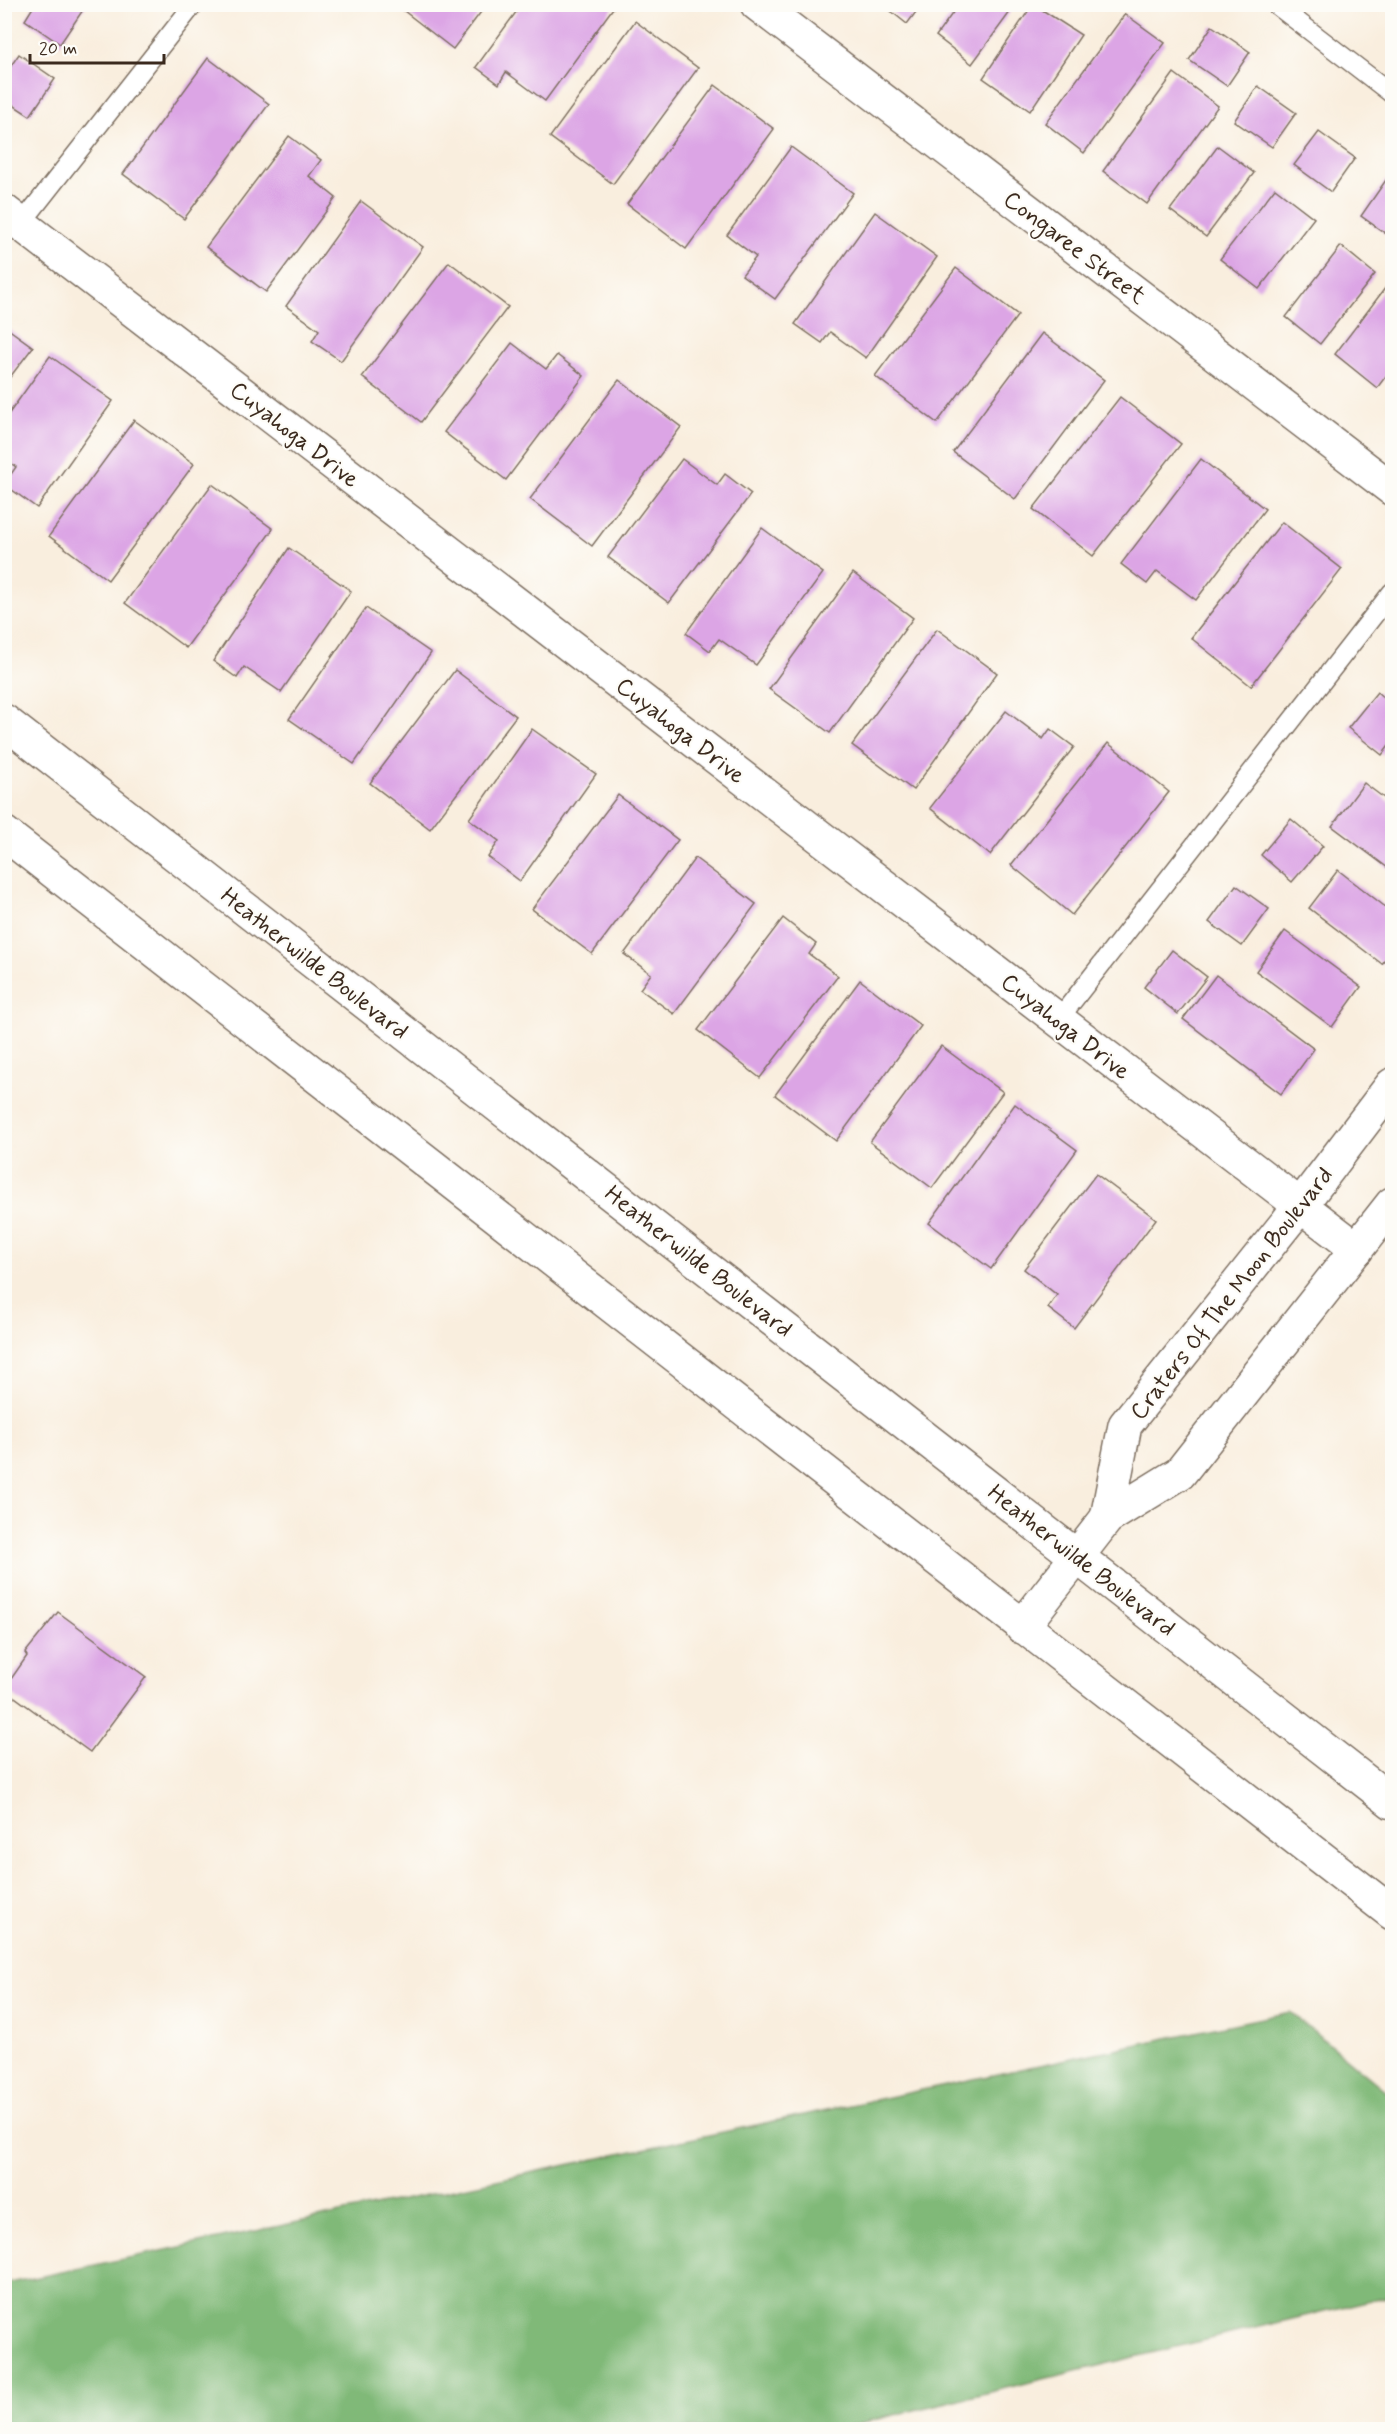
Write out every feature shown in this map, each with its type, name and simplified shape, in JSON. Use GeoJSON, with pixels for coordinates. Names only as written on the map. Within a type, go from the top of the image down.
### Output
{"type":"FeatureCollection","features":[{"type":"Feature","properties":{"kind":"street","name":"Congaree Street"},"geometry":{"type":"LineString","coordinates":[[757,4],[1392,489]]}},
{"type":"Feature","properties":{"kind":"street","name":"Cuyahoga Drive"},"geometry":{"type":"LineString","coordinates":[[13,217],[1357,1249]]}},
{"type":"Feature","properties":{"kind":"street","name":"Heatherwilde Boulevard"},"geometry":{"type":"LineString","coordinates":[[4,721],[1392,1802]]}},
{"type":"Feature","properties":{"kind":"street"},"geometry":{"type":"LineString","coordinates":[[4,833],[1392,1913]]}},
{"type":"Feature","properties":{"kind":"street","name":"Craters Of The Moon Boulevard"},"geometry":{"type":"LineString","coordinates":[[1107,1518],[1125,1425],[1300,1206],[1392,1085]]}},
{"type":"Feature","properties":{"kind":"street","name":"Craters Of The Moon Boulevard"},"geometry":{"type":"LineString","coordinates":[[1022,1627],[1107,1518],[1180,1473],[1392,1204]]}},
{"type":"Feature","properties":{"kind":"lane"},"geometry":{"type":"LineString","coordinates":[[13,217],[194,4]]}},
{"type":"Feature","properties":{"kind":"lane"},"geometry":{"type":"LineString","coordinates":[[1275,4],[1392,94]]}},
{"type":"Feature","properties":{"kind":"lane"},"geometry":{"type":"LineString","coordinates":[[1058,1020],[1392,592]]}},
{"type":"Feature","properties":{"kind":"green space"},"geometry":{"type":"Polygon","coordinates":[[[1290,2012],[1392,2096],[1392,2295],[836,2429],[5,2429],[5,2284],[1290,2012]]]}},
{"type":"Feature","properties":{"kind":"building"},"geometry":{"type":"Polygon","coordinates":[[[35,4],[87,4],[60,44],[25,20],[35,4]]]}},
{"type":"Feature","properties":{"kind":"building"},"geometry":{"type":"Polygon","coordinates":[[[395,4],[487,4],[453,49],[395,4]]]}},
{"type":"Feature","properties":{"kind":"building"},"geometry":{"type":"Polygon","coordinates":[[[522,4],[616,4],[545,101],[506,72],[499,84],[476,67],[522,4]]]}},
{"type":"Feature","properties":{"kind":"building"},"geometry":{"type":"Polygon","coordinates":[[[882,4],[922,4],[907,24],[882,4]]]}},
{"type":"Feature","properties":{"kind":"building"},"geometry":{"type":"Polygon","coordinates":[[[959,4],[1016,4],[972,64],[936,36],[959,4]]]}},
{"type":"Feature","properties":{"kind":"building"},"geometry":{"type":"Polygon","coordinates":[[[1033,4],[1081,35],[1030,111],[983,78],[1033,4]]]}},
{"type":"Feature","properties":{"kind":"building"},"geometry":{"type":"Polygon","coordinates":[[[1125,14],[1165,43],[1084,153],[1045,123],[1125,14]]]}},
{"type":"Feature","properties":{"kind":"building"},"geometry":{"type":"Polygon","coordinates":[[[635,21],[698,68],[613,184],[550,137],[635,21]]]}},
{"type":"Feature","properties":{"kind":"building"},"geometry":{"type":"Polygon","coordinates":[[[1212,26],[1250,52],[1227,86],[1189,60],[1212,26]]]}},
{"type":"Feature","properties":{"kind":"building"},"geometry":{"type":"Polygon","coordinates":[[[19,54],[55,79],[30,116],[4,99],[4,76],[19,54]]]}},
{"type":"Feature","properties":{"kind":"building"},"geometry":{"type":"Polygon","coordinates":[[[208,58],[269,104],[184,219],[123,174],[208,58]]]}},
{"type":"Feature","properties":{"kind":"building"},"geometry":{"type":"Polygon","coordinates":[[[1174,73],[1218,106],[1147,204],[1103,171],[1174,73]]]}},
{"type":"Feature","properties":{"kind":"building"},"geometry":{"type":"Polygon","coordinates":[[[715,85],[774,129],[686,249],[627,204],[715,85]]]}},
{"type":"Feature","properties":{"kind":"building"},"geometry":{"type":"Polygon","coordinates":[[[1258,86],[1296,113],[1272,147],[1234,121],[1258,86]]]}},
{"type":"Feature","properties":{"kind":"building"},"geometry":{"type":"Polygon","coordinates":[[[1319,132],[1355,158],[1331,192],[1294,165],[1319,132]]]}},
{"type":"Feature","properties":{"kind":"building"},"geometry":{"type":"Polygon","coordinates":[[[289,136],[321,160],[309,176],[336,198],[266,292],[206,247],[289,136]]]}},
{"type":"Feature","properties":{"kind":"building"},"geometry":{"type":"Polygon","coordinates":[[[1218,146],[1254,173],[1206,237],[1170,210],[1218,146]]]}},
{"type":"Feature","properties":{"kind":"building"},"geometry":{"type":"Polygon","coordinates":[[[791,147],[853,193],[775,299],[742,275],[756,257],[727,235],[791,147]]]}},
{"type":"Feature","properties":{"kind":"building"},"geometry":{"type":"Polygon","coordinates":[[[1386,180],[1392,184],[1392,238],[1361,216],[1386,180]]]}},
{"type":"Feature","properties":{"kind":"building"},"geometry":{"type":"Polygon","coordinates":[[[1275,188],[1314,218],[1259,289],[1220,259],[1275,188]]]}},
{"type":"Feature","properties":{"kind":"building"},"geometry":{"type":"Polygon","coordinates":[[[361,201],[423,247],[341,361],[312,341],[319,330],[286,306],[361,201]]]}},
{"type":"Feature","properties":{"kind":"building"},"geometry":{"type":"Polygon","coordinates":[[[875,212],[937,257],[866,358],[830,332],[822,343],[795,324],[875,212]]]}},
{"type":"Feature","properties":{"kind":"building"},"geometry":{"type":"Polygon","coordinates":[[[1341,246],[1375,274],[1320,344],[1286,317],[1341,246]]]}},
{"type":"Feature","properties":{"kind":"building"},"geometry":{"type":"Polygon","coordinates":[[[449,262],[508,307],[421,422],[362,377],[449,262]]]}},
{"type":"Feature","properties":{"kind":"building"},"geometry":{"type":"Polygon","coordinates":[[[956,268],[1018,315],[937,423],[875,376],[956,268]]]}},
{"type":"Feature","properties":{"kind":"building"},"geometry":{"type":"Polygon","coordinates":[[[1392,279],[1392,368],[1377,388],[1335,354],[1392,279]]]}},
{"type":"Feature","properties":{"kind":"building"},"geometry":{"type":"Polygon","coordinates":[[[4,326],[33,347],[4,385],[4,326]]]}},
{"type":"Feature","properties":{"kind":"building"},"geometry":{"type":"Polygon","coordinates":[[[1042,333],[1104,380],[1015,499],[953,452],[1042,333]]]}},
{"type":"Feature","properties":{"kind":"building"},"geometry":{"type":"Polygon","coordinates":[[[512,343],[546,369],[557,355],[584,376],[506,480],[444,432],[512,343]]]}},
{"type":"Feature","properties":{"kind":"building"},"geometry":{"type":"Polygon","coordinates":[[[50,356],[113,401],[37,508],[4,484],[16,467],[5,459],[5,419],[50,356]]]}},
{"type":"Feature","properties":{"kind":"building"},"geometry":{"type":"Polygon","coordinates":[[[619,380],[681,427],[592,546],[530,499],[619,380]]]}},
{"type":"Feature","properties":{"kind":"building"},"geometry":{"type":"Polygon","coordinates":[[[1120,397],[1181,444],[1093,556],[1033,509],[1120,397]]]}},
{"type":"Feature","properties":{"kind":"building"},"geometry":{"type":"Polygon","coordinates":[[[134,420],[194,464],[108,580],[49,536],[134,420]]]}},
{"type":"Feature","properties":{"kind":"building"},"geometry":{"type":"Polygon","coordinates":[[[682,459],[717,485],[725,474],[751,494],[669,603],[608,557],[682,459]]]}},
{"type":"Feature","properties":{"kind":"building"},"geometry":{"type":"Polygon","coordinates":[[[1201,459],[1265,509],[1196,600],[1157,571],[1147,584],[1121,564],[1201,459]]]}},
{"type":"Feature","properties":{"kind":"building"},"geometry":{"type":"Polygon","coordinates":[[[212,484],[273,529],[186,648],[125,603],[212,484]]]}},
{"type":"Feature","properties":{"kind":"building"},"geometry":{"type":"Polygon","coordinates":[[[1282,522],[1342,569],[1251,686],[1191,638],[1282,522]]]}},
{"type":"Feature","properties":{"kind":"building"},"geometry":{"type":"Polygon","coordinates":[[[762,528],[823,573],[756,665],[719,639],[710,651],[686,633],[762,528]]]}},
{"type":"Feature","properties":{"kind":"building"},"geometry":{"type":"Polygon","coordinates":[[[289,548],[351,591],[281,692],[244,667],[237,678],[213,661],[289,548]]]}},
{"type":"Feature","properties":{"kind":"building"},"geometry":{"type":"Polygon","coordinates":[[[853,573],[913,618],[830,733],[769,689],[853,573]]]}},
{"type":"Feature","properties":{"kind":"building"},"geometry":{"type":"Polygon","coordinates":[[[366,608],[431,653],[354,764],[289,719],[366,608]]]}},
{"type":"Feature","properties":{"kind":"building"},"geometry":{"type":"Polygon","coordinates":[[[937,629],[997,673],[913,790],[852,745],[937,629]]]}},
{"type":"Feature","properties":{"kind":"building"},"geometry":{"type":"Polygon","coordinates":[[[455,670],[516,716],[430,829],[370,783],[455,670]]]}},
{"type":"Feature","properties":{"kind":"building"},"geometry":{"type":"Polygon","coordinates":[[[1377,692],[1392,705],[1392,742],[1382,755],[1348,728],[1377,692]]]}},
{"type":"Feature","properties":{"kind":"building"},"geometry":{"type":"Polygon","coordinates":[[[1006,711],[1043,739],[1050,729],[1074,747],[990,855],[930,808],[1006,711]]]}},
{"type":"Feature","properties":{"kind":"building"},"geometry":{"type":"Polygon","coordinates":[[[532,729],[596,774],[520,881],[488,857],[499,841],[469,819],[532,729]]]}},
{"type":"Feature","properties":{"kind":"building"},"geometry":{"type":"Polygon","coordinates":[[[1108,743],[1169,792],[1072,915],[1011,865],[1108,743]]]}},
{"type":"Feature","properties":{"kind":"building"},"geometry":{"type":"Polygon","coordinates":[[[1364,783],[1392,804],[1392,871],[1332,826],[1364,783]]]}},
{"type":"Feature","properties":{"kind":"building"},"geometry":{"type":"Polygon","coordinates":[[[618,795],[678,840],[592,954],[532,909],[618,795]]]}},
{"type":"Feature","properties":{"kind":"building"},"geometry":{"type":"Polygon","coordinates":[[[1291,819],[1323,846],[1292,882],[1261,855],[1291,819]]]}},
{"type":"Feature","properties":{"kind":"building"},"geometry":{"type":"Polygon","coordinates":[[[695,858],[756,904],[674,1014],[640,989],[651,974],[624,954],[695,858]]]}},
{"type":"Feature","properties":{"kind":"building"},"geometry":{"type":"Polygon","coordinates":[[[1338,870],[1392,912],[1392,950],[1382,964],[1309,908],[1338,870]]]}},
{"type":"Feature","properties":{"kind":"building"},"geometry":{"type":"Polygon","coordinates":[[[1236,885],[1269,909],[1242,946],[1209,922],[1236,885]]]}},
{"type":"Feature","properties":{"kind":"building"},"geometry":{"type":"Polygon","coordinates":[[[783,918],[816,944],[809,954],[838,976],[760,1078],[698,1030],[783,918]]]}},
{"type":"Feature","properties":{"kind":"building"},"geometry":{"type":"Polygon","coordinates":[[[1285,931],[1361,987],[1332,1027],[1256,971],[1285,931]]]}},
{"type":"Feature","properties":{"kind":"building"},"geometry":{"type":"Polygon","coordinates":[[[1172,950],[1207,977],[1178,1014],[1144,987],[1172,950]]]}},
{"type":"Feature","properties":{"kind":"building"},"geometry":{"type":"Polygon","coordinates":[[[1216,975],[1314,1049],[1281,1094],[1183,1019],[1216,975]]]}},
{"type":"Feature","properties":{"kind":"building"},"geometry":{"type":"Polygon","coordinates":[[[860,980],[921,1026],[836,1141],[775,1095],[860,980]]]}},
{"type":"Feature","properties":{"kind":"building"},"geometry":{"type":"Polygon","coordinates":[[[941,1046],[1003,1092],[932,1188],[870,1142],[941,1046]]]}},
{"type":"Feature","properties":{"kind":"building"},"geometry":{"type":"Polygon","coordinates":[[[1015,1104],[1077,1150],[991,1269],[929,1223],[1015,1104]]]}},
{"type":"Feature","properties":{"kind":"building"},"geometry":{"type":"Polygon","coordinates":[[[1096,1174],[1156,1219],[1074,1328],[1048,1308],[1057,1295],[1024,1269],[1096,1174]]]}},
{"type":"Feature","properties":{"kind":"building"},"geometry":{"type":"Polygon","coordinates":[[[58,1612],[146,1677],[90,1752],[4,1689],[27,1656],[25,1653],[58,1612]]]}}]}
